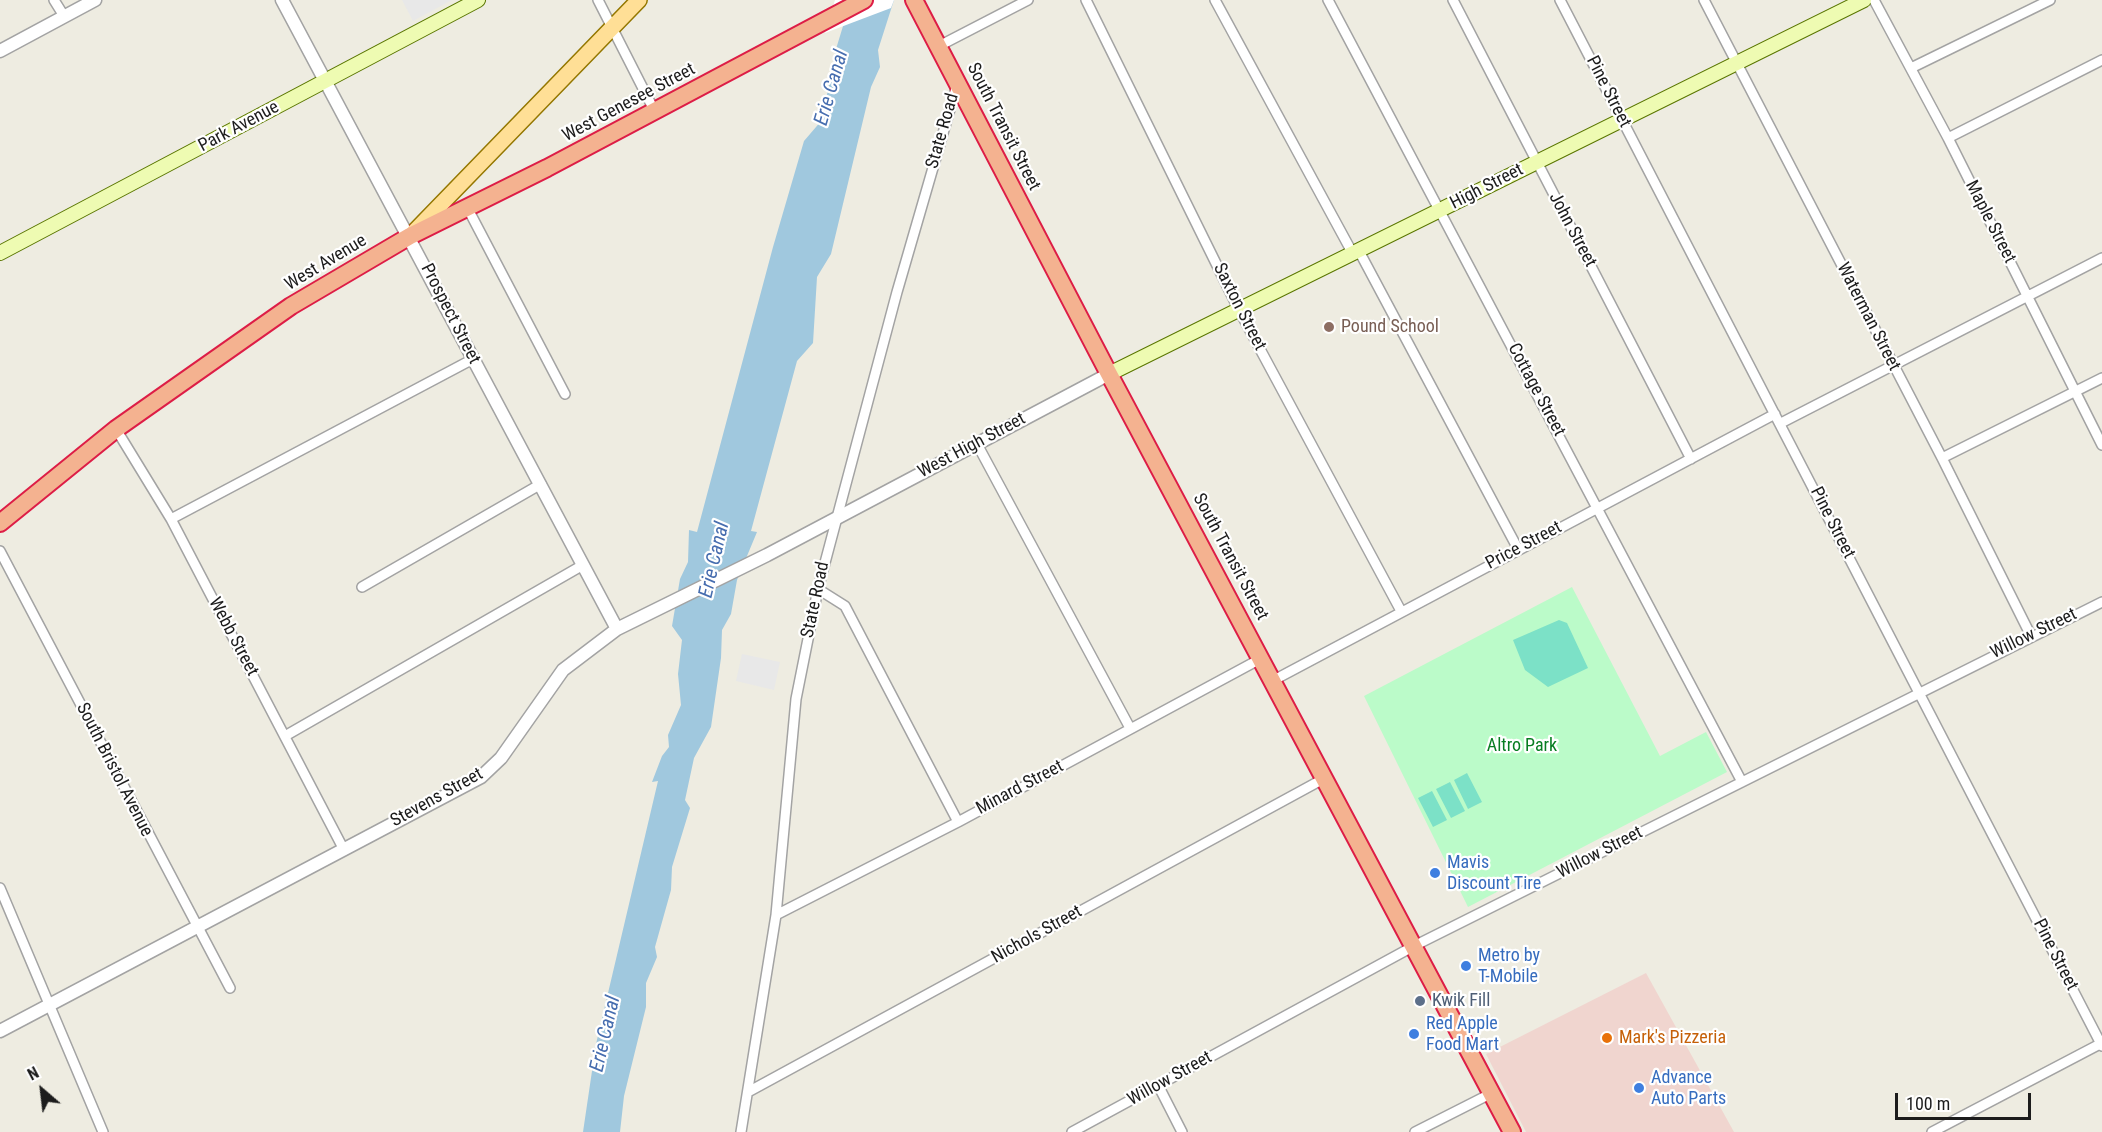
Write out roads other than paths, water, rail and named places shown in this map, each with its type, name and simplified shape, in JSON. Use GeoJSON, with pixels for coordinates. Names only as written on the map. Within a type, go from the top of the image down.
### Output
{"type":"FeatureCollection","features":[{"type":"Feature","properties":{"kind":"highway","name":"West Genesee Street"},"geometry":{"type":"LineString","coordinates":[[410,236],[468,209],[655,112],[839,9],[864,0]]}},
{"type":"Feature","properties":{"kind":"highway","name":"South Transit Street"},"geometry":{"type":"LineString","coordinates":[[914,0],[1109,374],[1274,680],[1512,1132]]}},
{"type":"Feature","properties":{"kind":"highway","name":"West Avenue"},"geometry":{"type":"LineString","coordinates":[[0,523],[116,429],[291,306],[410,236]]}},
{"type":"Feature","properties":{"kind":"main road","name":"Park Avenue"},"geometry":{"type":"LineString","coordinates":[[0,253],[478,0]]}},
{"type":"Feature","properties":{"kind":"main road","name":"West Avenue"},"geometry":{"type":"LineString","coordinates":[[410,236],[639,0]]}},
{"type":"Feature","properties":{"kind":"main road","name":"High Street"},"geometry":{"type":"LineString","coordinates":[[1109,374],[1537,162],[1623,122],[1860,1]]}},
{"type":"Feature","properties":{"kind":"street"},"geometry":{"type":"LineString","coordinates":[[54,0],[64,16]]}},
{"type":"Feature","properties":{"kind":"street"},"geometry":{"type":"LineString","coordinates":[[0,51],[95,0]]}},
{"type":"Feature","properties":{"kind":"street","name":"Prospect Street"},"geometry":{"type":"LineString","coordinates":[[282,0],[410,236],[617,629]]}},
{"type":"Feature","properties":{"kind":"street"},"geometry":{"type":"LineString","coordinates":[[598,0],[655,112]]}},
{"type":"Feature","properties":{"kind":"street"},"geometry":{"type":"LineString","coordinates":[[939,46],[1028,0]]}},
{"type":"Feature","properties":{"kind":"street","name":"Saxton Street"},"geometry":{"type":"LineString","coordinates":[[1086,0],[1239,310],[1401,611]]}},
{"type":"Feature","properties":{"kind":"street"},"geometry":{"type":"LineString","coordinates":[[1215,0],[1518,549]]}},
{"type":"Feature","properties":{"kind":"street","name":"Cottage Street"},"geometry":{"type":"LineString","coordinates":[[1328,0],[1442,210],[1742,782]]}},
{"type":"Feature","properties":{"kind":"street","name":"John Street"},"geometry":{"type":"LineString","coordinates":[[1453,0],[1691,459]]}},
{"type":"Feature","properties":{"kind":"street","name":"Pine Street"},"geometry":{"type":"LineString","coordinates":[[1560,0],[2101,1045]]}},
{"type":"Feature","properties":{"kind":"street","name":"Waterman Street"},"geometry":{"type":"LineString","coordinates":[[1704,0],[1942,458],[2031,636]]}},
{"type":"Feature","properties":{"kind":"street","name":"Maple Street"},"geometry":{"type":"LineString","coordinates":[[1874,0],[1948,138],[2102,445]]}},
{"type":"Feature","properties":{"kind":"street"},"geometry":{"type":"LineString","coordinates":[[1911,68],[2050,0]]}},
{"type":"Feature","properties":{"kind":"street"},"geometry":{"type":"LineString","coordinates":[[1948,138],[2102,60]]}},
{"type":"Feature","properties":{"kind":"street","name":"State Road"},"geometry":{"type":"LineString","coordinates":[[741,1132],[776,915],[796,699],[818,589],[835,519],[958,82]]}},
{"type":"Feature","properties":{"kind":"street"},"geometry":{"type":"LineString","coordinates":[[468,209],[565,394]]}},
{"type":"Feature","properties":{"kind":"street","name":"Price Street"},"geometry":{"type":"LineString","coordinates":[[1274,680],[1691,459],[1893,365],[2102,258]]}},
{"type":"Feature","properties":{"kind":"street"},"geometry":{"type":"LineString","coordinates":[[171,519],[473,359]]}},
{"type":"Feature","properties":{"kind":"street","name":"West High Street"},"geometry":{"type":"LineString","coordinates":[[835,519],[1109,374]]}},
{"type":"Feature","properties":{"kind":"street"},"geometry":{"type":"LineString","coordinates":[[1942,458],[2102,378]]}},
{"type":"Feature","properties":{"kind":"street","name":"Webb Street"},"geometry":{"type":"LineString","coordinates":[[116,429],[171,519],[343,848]]}},
{"type":"Feature","properties":{"kind":"street"},"geometry":{"type":"LineString","coordinates":[[977,444],[1130,728]]}},
{"type":"Feature","properties":{"kind":"street"},"geometry":{"type":"LineString","coordinates":[[362,587],[541,484]]}},
{"type":"Feature","properties":{"kind":"street","name":"Stevens Street"},"geometry":{"type":"LineString","coordinates":[[0,1031],[480,777],[501,758],[563,670],[617,629],[650,615],[835,519]]}},
{"type":"Feature","properties":{"kind":"street","name":"South Bristol Avenue"},"geometry":{"type":"LineString","coordinates":[[0,551],[195,926],[230,988]]}},
{"type":"Feature","properties":{"kind":"street"},"geometry":{"type":"LineString","coordinates":[[285,736],[583,565]]}},
{"type":"Feature","properties":{"kind":"street"},"geometry":{"type":"LineString","coordinates":[[818,589],[845,606],[958,822]]}},
{"type":"Feature","properties":{"kind":"street","name":"Willow Street"},"geometry":{"type":"LineString","coordinates":[[1072,1132],[1414,946],[1918,691],[2102,602]]}},
{"type":"Feature","properties":{"kind":"street","name":"Minard Street"},"geometry":{"type":"LineString","coordinates":[[776,915],[958,822],[1262,658]]}},
{"type":"Feature","properties":{"kind":"street","name":"Nichols Street"},"geometry":{"type":"LineString","coordinates":[[748,1092],[1325,778]]}},
{"type":"Feature","properties":{"kind":"street"},"geometry":{"type":"LineString","coordinates":[[0,888],[51,1004],[103,1132]]}},
{"type":"Feature","properties":{"kind":"street"},"geometry":{"type":"LineString","coordinates":[[1932,1132],[2101,1045]]}},
{"type":"Feature","properties":{"kind":"street"},"geometry":{"type":"LineString","coordinates":[[1158,1085],[1182,1132]]}},
{"type":"Feature","properties":{"kind":"street"},"geometry":{"type":"LineString","coordinates":[[1415,1132],[1492,1093]]}},
{"type":"Feature","properties":{"kind":"water","name":"Erie Canal"},"geometry":{"type":"Polygon","coordinates":[[[851,0],[894,0],[878,50],[880,67],[871,87],[831,254],[817,277],[813,343],[797,361],[751,531],[757,532],[737,580],[731,614],[722,630],[721,658],[711,727],[694,758],[685,800],[690,808],[672,867],[671,890],[655,947],[657,957],[646,983],[646,1007],[624,1096],[620,1132],[583,1132],[596,1044],[658,781],[652,782],[662,756],[669,747],[668,735],[681,705],[678,674],[682,640],[672,626],[680,579],[688,562],[689,530],[697,532],[773,247],[804,141],[822,120],[836,49],[851,0]]]}},
{"type":"Feature","properties":{"kind":"place","name":"Pound School"},"geometry":{"type":"Point","coordinates":[1329,327]}},
{"type":"Feature","properties":{"kind":"place","name":"Mavis Discount Tire"},"geometry":{"type":"Point","coordinates":[1435,873]}},
{"type":"Feature","properties":{"kind":"place","name":"Metro by T-Mobile"},"geometry":{"type":"Point","coordinates":[1466,966]}},
{"type":"Feature","properties":{"kind":"place","name":"Kwik Fill"},"geometry":{"type":"Point","coordinates":[1420,1001]}},
{"type":"Feature","properties":{"kind":"place","name":"Red Apple Food Mart"},"geometry":{"type":"Point","coordinates":[1414,1034]}},
{"type":"Feature","properties":{"kind":"place","name":"Mark's Pizzeria"},"geometry":{"type":"Point","coordinates":[1607,1038]}},
{"type":"Feature","properties":{"kind":"place","name":"Advance Auto Parts"},"geometry":{"type":"Point","coordinates":[1639,1088]}},
{"type":"Feature","properties":{"kind":"park label","name":"Altro Park"},"geometry":{"type":"Point","coordinates":[1522,746]}}]}
